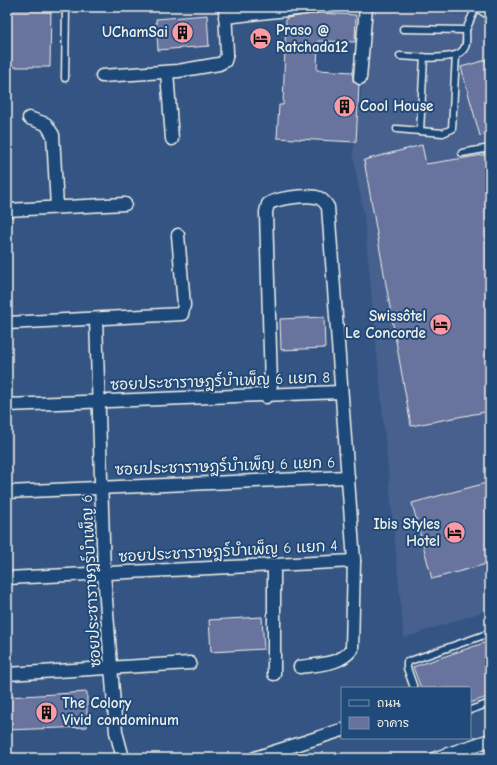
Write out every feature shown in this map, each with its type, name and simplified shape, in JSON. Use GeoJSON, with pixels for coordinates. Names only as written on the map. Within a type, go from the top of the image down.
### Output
{"type":"FeatureCollection","features":[{"type":"Feature","properties":{"kind":"street"},"geometry":{"type":"LineString","coordinates":[[102,76],[167,72],[219,64],[225,60],[226,54],[225,12],[314,7]]}},
{"type":"Feature","properties":{"kind":"street"},"geometry":{"type":"LineString","coordinates":[[360,78],[366,7]]}},
{"type":"Feature","properties":{"kind":"street"},"geometry":{"type":"LineString","coordinates":[[482,7],[490,13]]}},
{"type":"Feature","properties":{"kind":"street"},"geometry":{"type":"LineString","coordinates":[[167,72],[172,139]]}},
{"type":"Feature","properties":{"kind":"street"},"geometry":{"type":"LineString","coordinates":[[29,118],[46,124],[53,135],[57,207]]}},
{"type":"Feature","properties":{"kind":"street"},"geometry":{"type":"LineString","coordinates":[[266,396],[271,385],[266,212],[268,204],[275,200],[316,197],[323,200],[328,207],[340,392],[354,561],[352,649],[347,655],[337,661],[300,667]]}},
{"type":"Feature","properties":{"kind":"street"},"geometry":{"type":"LineString","coordinates":[[7,210],[125,204]]}},
{"type":"Feature","properties":{"kind":"street"},"geometry":{"type":"LineString","coordinates":[[7,323],[182,314],[184,305],[178,235]]}},
{"type":"Feature","properties":{"kind":"street","name":"ซอยประชาราษฎร์บำเพ็ญ 6"},"geometry":{"type":"LineString","coordinates":[[96,319],[100,401],[104,573],[116,732],[123,758]]}},
{"type":"Feature","properties":{"kind":"street","name":"ซอยประชาราษฎร์บำเพ็ญ 6 แยก 8"},"geometry":{"type":"LineString","coordinates":[[7,405],[340,392]]}},
{"type":"Feature","properties":{"kind":"street","name":"ซอยประชาราษฎร์บำเพ็ญ 6 แยก 6"},"geometry":{"type":"LineString","coordinates":[[7,492],[348,477]]}},
{"type":"Feature","properties":{"kind":"street","name":"ซอยประชาราษฎร์บำเพ็ญ 6 แยก 4"},"geometry":{"type":"LineString","coordinates":[[7,578],[354,561]]}},
{"type":"Feature","properties":{"kind":"street"},"geometry":{"type":"LineString","coordinates":[[274,565],[274,674]]}},
{"type":"Feature","properties":{"kind":"street"},"geometry":{"type":"LineString","coordinates":[[7,674],[190,664]]}},
{"type":"Feature","properties":{"kind":"street"},"geometry":{"type":"LineString","coordinates":[[255,758],[341,730]]}},
{"type":"Feature","properties":{"kind":"street"},"geometry":{"type":"LineString","coordinates":[[436,758],[490,740]]}},
{"type":"Feature","properties":{"kind":"lane"},"geometry":{"type":"LineString","coordinates":[[65,78],[66,7]]}},
{"type":"Feature","properties":{"kind":"lane"},"geometry":{"type":"LineString","coordinates":[[400,56],[424,58],[456,55],[463,51],[466,46],[466,30],[476,7]]}},
{"type":"Feature","properties":{"kind":"lane"},"geometry":{"type":"LineString","coordinates":[[403,29],[466,30]]}},
{"type":"Feature","properties":{"kind":"lane"},"geometry":{"type":"LineString","coordinates":[[397,129],[443,133],[452,129],[456,55]]}},
{"type":"Feature","properties":{"kind":"lane"},"geometry":{"type":"LineString","coordinates":[[420,131],[424,58]]}},
{"type":"Feature","properties":{"kind":"lane"},"geometry":{"type":"LineString","coordinates":[[462,153],[490,148]]}},
{"type":"Feature","properties":{"kind":"lane"},"geometry":{"type":"LineString","coordinates":[[414,687],[407,668],[407,662],[490,633]]}},
{"type":"Feature","properties":{"kind":"lane"},"geometry":{"type":"LineString","coordinates":[[471,710],[490,703]]}},
{"type":"Feature","properties":{"kind":"shaded area"},"geometry":{"type":"Polygon","coordinates":[[[372,10],[481,16],[490,22],[490,609],[404,638],[364,215],[353,155],[372,10]]]}},
{"type":"Feature","properties":{"kind":"building"},"geometry":{"type":"Polygon","coordinates":[[[8,7],[51,7],[50,67],[7,67],[8,7]]]}},
{"type":"Feature","properties":{"kind":"building"},"geometry":{"type":"Polygon","coordinates":[[[318,13],[356,15],[355,42],[318,41],[317,70],[353,72],[353,81],[359,85],[356,142],[277,138],[279,105],[283,105],[286,18],[318,13]]]}},
{"type":"Feature","properties":{"kind":"building","name":"UChamSai"},"geometry":{"type":"Polygon","coordinates":[[[207,15],[209,46],[158,50],[156,19],[207,15]]]}},
{"type":"Feature","properties":{"kind":"building"},"geometry":{"type":"Polygon","coordinates":[[[490,59],[490,134],[480,136],[461,67],[490,59]]]}},
{"type":"Feature","properties":{"kind":"building","name":"Swissôtel Le Concorde"},"geometry":{"type":"Polygon","coordinates":[[[422,145],[426,164],[490,154],[490,411],[411,426],[364,160],[422,145]]]}},
{"type":"Feature","properties":{"kind":"building"},"geometry":{"type":"Polygon","coordinates":[[[324,317],[325,348],[281,350],[280,319],[324,317]]]}},
{"type":"Feature","properties":{"kind":"building","name":"Ibis Styles Hotel"},"geometry":{"type":"Polygon","coordinates":[[[490,482],[490,563],[432,579],[412,503],[490,482]]]}},
{"type":"Feature","properties":{"kind":"building"},"geometry":{"type":"Polygon","coordinates":[[[262,617],[264,649],[211,652],[209,620],[262,617]]]}},
{"type":"Feature","properties":{"kind":"building"},"geometry":{"type":"Polygon","coordinates":[[[490,641],[490,696],[471,703],[471,687],[421,687],[413,667],[490,641]]]}},
{"type":"Feature","properties":{"kind":"building","name":"The Colory Vivid condominum"},"geometry":{"type":"Polygon","coordinates":[[[87,692],[87,727],[7,730],[7,697],[87,692]]]}},
{"type":"Feature","properties":{"kind":"place","name":"UChamSai"},"geometry":{"type":"Point","coordinates":[183,32]}},
{"type":"Feature","properties":{"kind":"place","name":"Praso @ Ratchada12"},"geometry":{"type":"Point","coordinates":[260,39]}},
{"type":"Feature","properties":{"kind":"place","name":"Cool House"},"geometry":{"type":"Point","coordinates":[344,106]}},
{"type":"Feature","properties":{"kind":"place","name":"Swissôtel Le Concorde"},"geometry":{"type":"Point","coordinates":[441,325]}},
{"type":"Feature","properties":{"kind":"place","name":"Ibis Styles Hotel"},"geometry":{"type":"Point","coordinates":[455,533]}},
{"type":"Feature","properties":{"kind":"place","name":"The Colory Vivid condominum"},"geometry":{"type":"Point","coordinates":[47,712]}}]}
